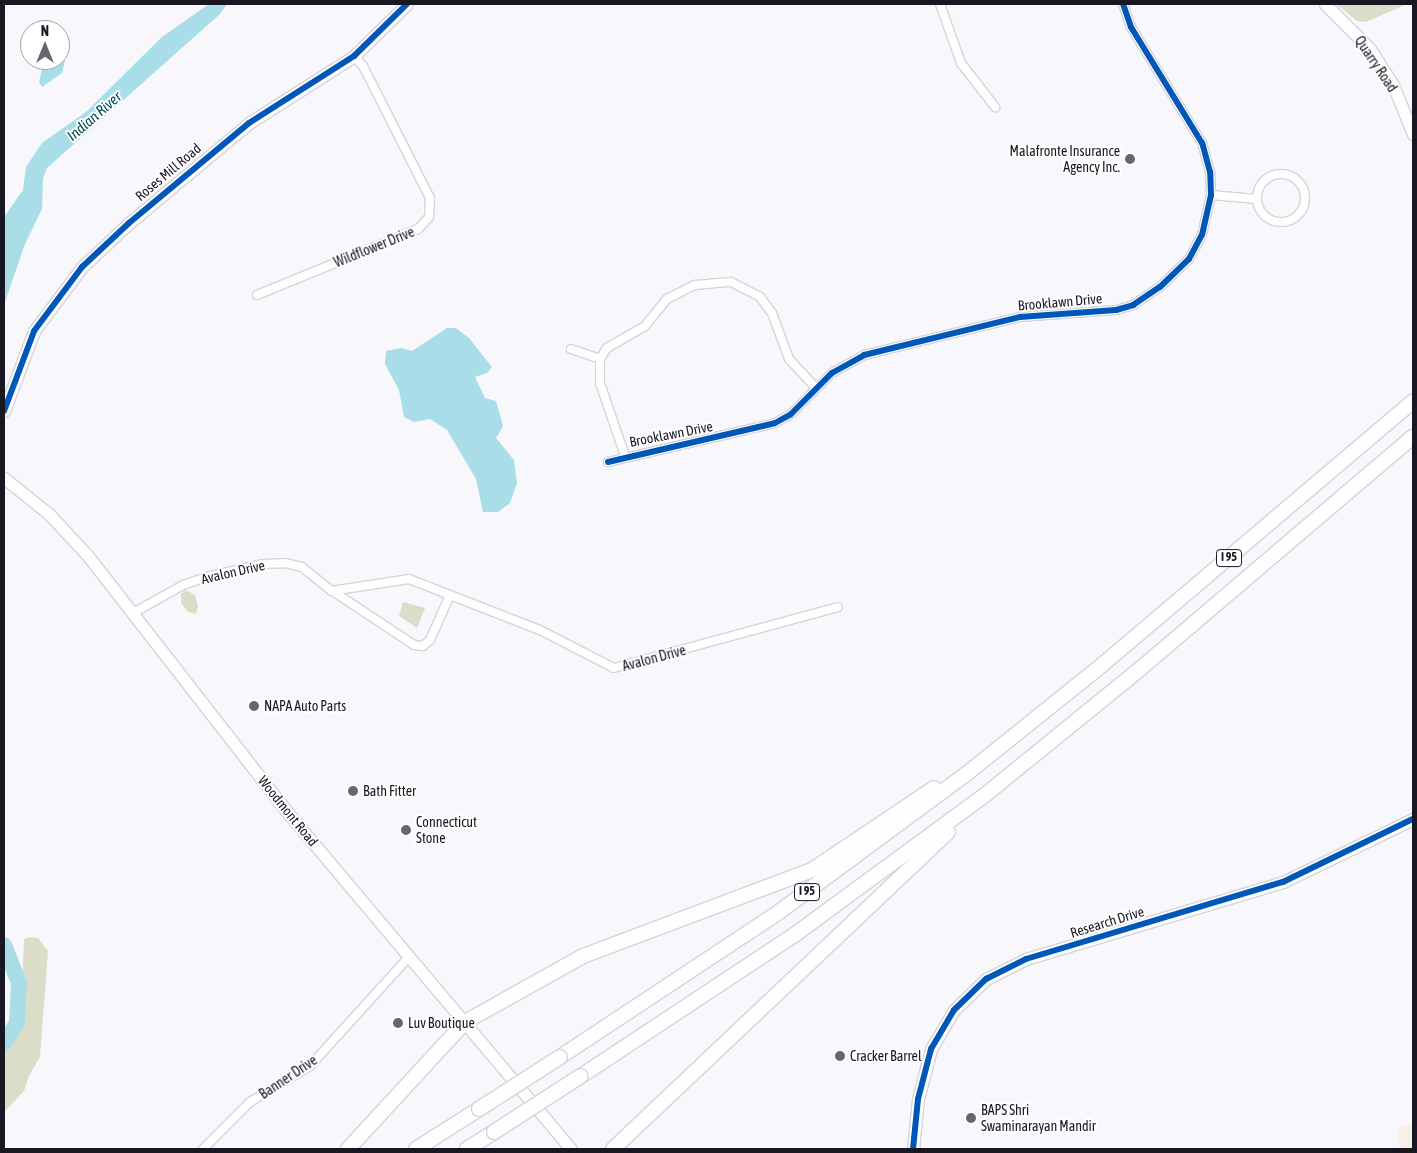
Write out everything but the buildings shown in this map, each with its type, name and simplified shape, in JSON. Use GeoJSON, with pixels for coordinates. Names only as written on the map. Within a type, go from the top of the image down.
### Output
{"type":"FeatureCollection","features":[{"type":"Feature","properties":{"kind":"highway","name":"I 95"},"geometry":{"type":"LineString","coordinates":[[416,1149],[560,1057],[799,898],[913,815],[1044,713],[1413,401]]}},
{"type":"Feature","properties":{"kind":"highway","name":"I 95"},"geometry":{"type":"LineString","coordinates":[[467,1149],[810,924],[1011,774],[1413,437]]}},
{"type":"Feature","properties":{"kind":"highway"},"geometry":{"type":"LineString","coordinates":[[348,1149],[465,1022],[582,956],[812,870],[1044,713]]}},
{"type":"Feature","properties":{"kind":"highway"},"geometry":{"type":"LineString","coordinates":[[613,1149],[753,1014],[1011,774]]}},
{"type":"Feature","properties":{"kind":"street","name":"Roses Mill Road"},"geometry":{"type":"LineString","coordinates":[[4,411],[34,331],[82,267],[128,223],[248,123],[354,56],[407,4]]}},
{"type":"Feature","properties":{"kind":"street"},"geometry":{"type":"LineString","coordinates":[[940,4],[961,63],[995,107]]}},
{"type":"Feature","properties":{"kind":"street","name":"Brooklawn Drive"},"geometry":{"type":"LineString","coordinates":[[608,462],[624,456],[765,427],[792,414],[816,388],[841,366],[884,349],[1020,317],[1091,313],[1133,305],[1160,287],[1189,259],[1202,235],[1211,195],[1210,172],[1202,143],[1131,27],[1123,4]]}},
{"type":"Feature","properties":{"kind":"street","name":"Quarry Road"},"geometry":{"type":"LineString","coordinates":[[1325,4],[1370,49],[1393,86],[1413,134]]}},
{"type":"Feature","properties":{"kind":"street","name":"Wildflower Drive"},"geometry":{"type":"LineString","coordinates":[[257,295],[418,229],[430,217],[430,198],[363,66],[354,56]]}},
{"type":"Feature","properties":{"kind":"street"},"geometry":{"type":"LineString","coordinates":[[1279,174],[1296,180],[1304,196],[1299,214],[1283,222],[1265,216],[1257,199],[1263,182],[1279,174]]}},
{"type":"Feature","properties":{"kind":"street"},"geometry":{"type":"LineString","coordinates":[[1211,195],[1257,199]]}},
{"type":"Feature","properties":{"kind":"street"},"geometry":{"type":"LineString","coordinates":[[624,456],[600,383],[600,359],[613,344],[645,326],[659,307],[676,293],[707,282],[731,282],[752,291],[767,304],[789,359],[816,388]]}},
{"type":"Feature","properties":{"kind":"street"},"geometry":{"type":"LineString","coordinates":[[571,349],[600,359]]}},
{"type":"Feature","properties":{"kind":"street","name":"Woodmont Road"},"geometry":{"type":"LineString","coordinates":[[4,478],[57,521],[134,613],[288,813],[570,1149]]}},
{"type":"Feature","properties":{"kind":"street","name":"Avalon Drive"},"geometry":{"type":"LineString","coordinates":[[134,613],[183,585],[269,563],[302,568],[331,591],[418,646],[430,640],[450,595]]}},
{"type":"Feature","properties":{"kind":"street","name":"Avalon Drive"},"geometry":{"type":"LineString","coordinates":[[331,591],[409,579],[540,630],[614,668],[838,607]]}},
{"type":"Feature","properties":{"kind":"street","name":"Research Drive"},"geometry":{"type":"LineString","coordinates":[[913,1149],[919,1091],[931,1049],[954,1010],[986,979],[1026,959],[1283,882],[1413,819]]}},
{"type":"Feature","properties":{"kind":"street","name":"Banner Drive"},"geometry":{"type":"LineString","coordinates":[[204,1149],[250,1102],[310,1066],[409,957]]}},
{"type":"Feature","properties":{"kind":"shaded area"},"geometry":{"type":"Polygon","coordinates":[[[1399,1126],[1413,1126],[1413,1149],[1399,1149],[1399,1126]]]}},
{"type":"Feature","properties":{"kind":"green space"},"geometry":{"type":"Polygon","coordinates":[[[1336,4],[1407,4],[1366,22],[1357,21],[1336,4]]]}},
{"type":"Feature","properties":{"kind":"green space"},"geometry":{"type":"Polygon","coordinates":[[[186,590],[195,595],[198,606],[196,614],[188,612],[181,603],[181,594],[186,590]]]}},
{"type":"Feature","properties":{"kind":"green space"},"geometry":{"type":"Polygon","coordinates":[[[403,602],[425,608],[417,628],[399,616],[403,602]]]}},
{"type":"Feature","properties":{"kind":"green space"},"geometry":{"type":"Polygon","coordinates":[[[29,937],[38,938],[48,951],[40,1057],[29,1076],[24,1091],[4,1112],[4,1040],[17,1030],[21,1017],[24,939],[29,937]]]}},
{"type":"Feature","properties":{"kind":"water"},"geometry":{"type":"Polygon","coordinates":[[[209,4],[227,4],[220,14],[47,168],[43,179],[42,209],[25,244],[4,305],[4,217],[23,190],[26,167],[42,143],[86,112],[162,37],[209,4]]]}},
{"type":"Feature","properties":{"kind":"water"},"geometry":{"type":"Polygon","coordinates":[[[42,70],[63,70],[62,73],[42,87],[39,82],[42,70]]]}},
{"type":"Feature","properties":{"kind":"water"},"geometry":{"type":"Polygon","coordinates":[[[447,328],[456,328],[469,338],[492,367],[487,373],[475,377],[485,398],[496,401],[503,426],[496,438],[514,460],[517,483],[510,503],[498,512],[483,512],[476,479],[447,430],[430,419],[414,422],[404,417],[399,390],[385,364],[386,351],[401,348],[412,351],[447,328]]]}},
{"type":"Feature","properties":{"kind":"waterway","name":"Indian River"},"geometry":{"type":"LineString","coordinates":[[4,945],[19,983],[17,1023],[4,1043]]}},
{"type":"Feature","properties":{"kind":"cycle path"},"geometry":{"type":"LineString","coordinates":[[4,411],[34,331],[82,267],[129,223],[249,123],[354,56],[407,4]]}},
{"type":"Feature","properties":{"kind":"cycle path"},"geometry":{"type":"LineString","coordinates":[[608,462],[775,423],[791,414],[832,373],[864,355],[1020,317],[1116,310],[1133,305],[1160,287],[1189,259],[1202,235],[1211,195],[1210,172],[1202,143],[1131,27],[1123,4]]}},
{"type":"Feature","properties":{"kind":"cycle path"},"geometry":{"type":"LineString","coordinates":[[913,1149],[918,1099],[931,1049],[954,1010],[986,979],[1026,959],[1283,882],[1413,819]]}},
{"type":"Feature","properties":{"kind":"place","name":"Malafronte Insurance Agency Inc."},"geometry":{"type":"Point","coordinates":[1130,159]}},
{"type":"Feature","properties":{"kind":"place","name":"NAPA Auto Parts"},"geometry":{"type":"Point","coordinates":[254,706]}},
{"type":"Feature","properties":{"kind":"place","name":"Bath Fitter"},"geometry":{"type":"Point","coordinates":[353,791]}},
{"type":"Feature","properties":{"kind":"place","name":"Connecticut Stone"},"geometry":{"type":"Point","coordinates":[406,830]}},
{"type":"Feature","properties":{"kind":"place","name":"Luv Boutique"},"geometry":{"type":"Point","coordinates":[398,1023]}},
{"type":"Feature","properties":{"kind":"place","name":"Cracker Barrel"},"geometry":{"type":"Point","coordinates":[840,1056]}},
{"type":"Feature","properties":{"kind":"place","name":"BAPS Shri Swaminarayan Mandir"},"geometry":{"type":"Point","coordinates":[971,1118]}}]}
